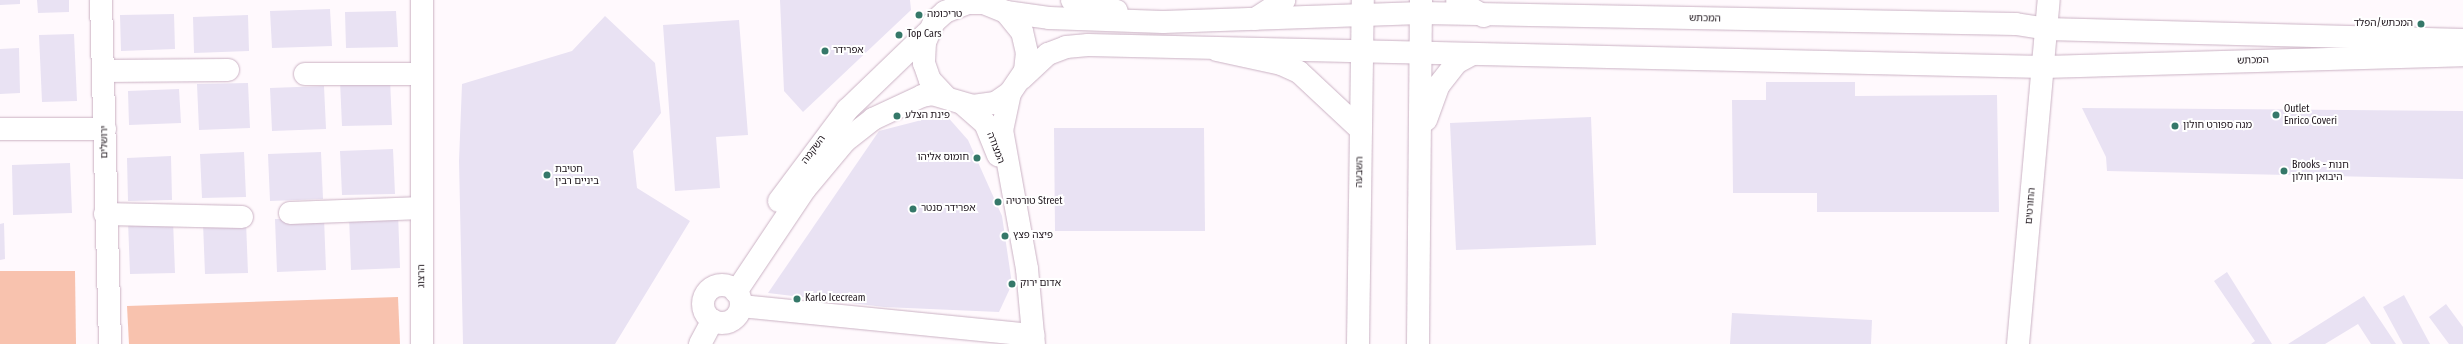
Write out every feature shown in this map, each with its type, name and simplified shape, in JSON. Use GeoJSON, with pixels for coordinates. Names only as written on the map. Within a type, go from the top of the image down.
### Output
{"type":"FeatureCollection","features":[{"type":"Feature","properties":{"kind":"main road","name":"ירושלים"},"geometry":{"type":"LineString","coordinates":[[101,0],[105,129],[105,214],[110,344]]}},
{"type":"Feature","properties":{"kind":"main road","name":"הרצוג"},"geometry":{"type":"LineString","coordinates":[[422,0],[422,344]]}},
{"type":"Feature","properties":{"kind":"main road"},"geometry":{"type":"LineString","coordinates":[[931,0],[931,28],[924,51],[926,69],[934,86],[955,101],[983,106],[1016,86],[1048,54],[1066,47],[1217,50],[1281,64],[1300,72],[1361,130]]}},
{"type":"Feature","properties":{"kind":"main road"},"geometry":{"type":"LineString","coordinates":[[1072,0],[1163,22]]}},
{"type":"Feature","properties":{"kind":"main road"},"geometry":{"type":"LineString","coordinates":[[1255,19],[1284,0]]}},
{"type":"Feature","properties":{"kind":"main road"},"geometry":{"type":"LineString","coordinates":[[1457,0],[1484,16]]}},
{"type":"Feature","properties":{"kind":"main road"},"geometry":{"type":"LineString","coordinates":[[2044,67],[2049,0]]}},
{"type":"Feature","properties":{"kind":"main road"},"geometry":{"type":"LineString","coordinates":[[931,28],[953,7],[976,1],[1006,12],[1049,18],[1163,22]]}},
{"type":"Feature","properties":{"kind":"main road"},"geometry":{"type":"LineString","coordinates":[[1418,344],[1421,6]]}},
{"type":"Feature","properties":{"kind":"main road","name":"המכתש"},"geometry":{"type":"LineString","coordinates":[[1163,22],[1255,19],[1363,7],[1421,6],[1484,16],[2016,24],[2048,29],[2463,40]]}},
{"type":"Feature","properties":{"kind":"main road","name":"השבעה"},"geometry":{"type":"LineString","coordinates":[[1358,344],[1361,130],[1360,54],[1363,7]]}},
{"type":"Feature","properties":{"kind":"main road"},"geometry":{"type":"LineString","coordinates":[[1006,12],[1018,25],[1025,40],[1027,58],[1016,86]]}},
{"type":"Feature","properties":{"kind":"main road","name":"השקמה"},"geometry":{"type":"LineString","coordinates":[[733,294],[825,136],[875,81],[931,28]]}},
{"type":"Feature","properties":{"kind":"main road","name":"המכתש"},"geometry":{"type":"LineString","coordinates":[[1217,50],[1360,54],[1472,54],[2044,67],[2463,56]]}},
{"type":"Feature","properties":{"kind":"main road"},"geometry":{"type":"LineString","coordinates":[[1420,134],[1439,85],[1456,63],[1472,54]]}},
{"type":"Feature","properties":{"kind":"main road","name":"החורטים"},"geometry":{"type":"LineString","coordinates":[[2018,344],[2044,67]]}},
{"type":"Feature","properties":{"kind":"main road"},"geometry":{"type":"LineString","coordinates":[[103,71],[228,70]]}},
{"type":"Feature","properties":{"kind":"main road"},"geometry":{"type":"LineString","coordinates":[[305,74],[422,74]]}},
{"type":"Feature","properties":{"kind":"main road","name":"המצודה"},"geometry":{"type":"LineString","coordinates":[[1016,86],[1002,130],[1015,200],[1034,340]]}},
{"type":"Feature","properties":{"kind":"main road","name":"השקמה"},"geometry":{"type":"LineString","coordinates":[[733,294],[805,189],[845,141],[873,119],[908,100],[932,94],[955,101]]}},
{"type":"Feature","properties":{"kind":"main road","name":"המצודה"},"geometry":{"type":"LineString","coordinates":[[955,101],[985,123],[1015,200]]}},
{"type":"Feature","properties":{"kind":"main road"},"geometry":{"type":"LineString","coordinates":[[0,129],[105,129]]}},
{"type":"Feature","properties":{"kind":"main road"},"geometry":{"type":"LineString","coordinates":[[290,213],[422,208]]}},
{"type":"Feature","properties":{"kind":"main road"},"geometry":{"type":"LineString","coordinates":[[105,214],[242,217]]}},
{"type":"Feature","properties":{"kind":"main road"},"geometry":{"type":"LineString","coordinates":[[733,294],[731,321],[713,320],[705,310],[704,298],[711,289],[733,294],[1034,340]]}},
{"type":"Feature","properties":{"kind":"main road"},"geometry":{"type":"LineString","coordinates":[[700,344],[713,320]]}},
{"type":"Feature","properties":{"kind":"shaded area"},"geometry":{"type":"Polygon","coordinates":[[[0,271],[75,271],[76,344],[0,344],[0,271]]]}},
{"type":"Feature","properties":{"kind":"shaded area"},"geometry":{"type":"Polygon","coordinates":[[[398,297],[400,344],[129,344],[127,306],[398,297]]]}},
{"type":"Feature","properties":{"kind":"building"},"geometry":{"type":"Polygon","coordinates":[[[0,0],[20,0],[20,4],[0,5],[0,0]]]}},
{"type":"Feature","properties":{"kind":"building"},"geometry":{"type":"Polygon","coordinates":[[[37,0],[69,0],[69,12],[38,13],[37,0]]]}},
{"type":"Feature","properties":{"kind":"building","name":"אפרידר"},"geometry":{"type":"Polygon","coordinates":[[[780,0],[910,0],[911,10],[803,112],[784,91],[780,0]]]}},
{"type":"Feature","properties":{"kind":"building"},"geometry":{"type":"Polygon","coordinates":[[[330,9],[332,46],[272,48],[270,11],[330,9]]]}},
{"type":"Feature","properties":{"kind":"building"},"geometry":{"type":"Polygon","coordinates":[[[396,11],[398,47],[346,48],[345,12],[396,11]]]}},
{"type":"Feature","properties":{"kind":"building"},"geometry":{"type":"Polygon","coordinates":[[[174,14],[175,49],[121,51],[120,15],[174,14]]]}},
{"type":"Feature","properties":{"kind":"building"},"geometry":{"type":"Polygon","coordinates":[[[248,15],[249,51],[194,53],[193,17],[248,15]]]}},
{"type":"Feature","properties":{"kind":"building","name":"חטיבת ביניים רבין"},"geometry":{"type":"Polygon","coordinates":[[[605,16],[655,63],[661,113],[633,151],[637,188],[690,221],[615,344],[463,344],[459,161],[462,84],[572,51],[605,16]]]}},
{"type":"Feature","properties":{"kind":"building"},"geometry":{"type":"Polygon","coordinates":[[[739,20],[748,135],[716,137],[720,188],[675,191],[663,25],[739,20]]]}},
{"type":"Feature","properties":{"kind":"building"},"geometry":{"type":"Polygon","coordinates":[[[74,34],[77,101],[42,102],[39,35],[74,34]]]}},
{"type":"Feature","properties":{"kind":"building"},"geometry":{"type":"Polygon","coordinates":[[[19,48],[20,93],[0,94],[0,49],[19,48]]]}},
{"type":"Feature","properties":{"kind":"building"},"geometry":{"type":"Polygon","coordinates":[[[390,79],[392,125],[342,126],[340,81],[390,79]]]}},
{"type":"Feature","properties":{"kind":"building"},"geometry":{"type":"Polygon","coordinates":[[[1766,82],[1855,82],[1855,96],[1997,95],[1999,212],[1817,212],[1817,193],[1733,193],[1732,100],[1766,100],[1766,82]]]}},
{"type":"Feature","properties":{"kind":"building"},"geometry":{"type":"Polygon","coordinates":[[[248,83],[250,128],[199,130],[197,84],[248,83]]]}},
{"type":"Feature","properties":{"kind":"building"},"geometry":{"type":"Polygon","coordinates":[[[324,86],[326,129],[272,131],[270,88],[324,86]]]}},
{"type":"Feature","properties":{"kind":"building"},"geometry":{"type":"Polygon","coordinates":[[[179,89],[181,123],[129,125],[128,91],[179,89]]]}},
{"type":"Feature","properties":{"kind":"building"},"geometry":{"type":"Polygon","coordinates":[[[2082,108],[2463,111],[2463,179],[2107,171],[2106,157],[2082,108]]]}},
{"type":"Feature","properties":{"kind":"building","name":"אפרידר סנטר"},"geometry":{"type":"Polygon","coordinates":[[[945,114],[968,140],[1002,216],[1012,284],[999,312],[884,307],[768,293],[879,131],[945,114]]]}},
{"type":"Feature","properties":{"kind":"building"},"geometry":{"type":"Polygon","coordinates":[[[1591,117],[1596,245],[1456,250],[1450,123],[1591,117]]]}},
{"type":"Feature","properties":{"kind":"building"},"geometry":{"type":"Polygon","coordinates":[[[1054,128],[1204,128],[1205,231],[1055,231],[1054,128]]]}},
{"type":"Feature","properties":{"kind":"building"},"geometry":{"type":"Polygon","coordinates":[[[393,149],[395,194],[342,195],[340,151],[393,149]]]}},
{"type":"Feature","properties":{"kind":"building"},"geometry":{"type":"Polygon","coordinates":[[[244,152],[246,197],[202,198],[200,154],[244,152]]]}},
{"type":"Feature","properties":{"kind":"building"},"geometry":{"type":"Polygon","coordinates":[[[321,152],[323,199],[270,201],[268,154],[321,152]]]}},
{"type":"Feature","properties":{"kind":"building"},"geometry":{"type":"Polygon","coordinates":[[[171,156],[172,200],[128,201],[127,158],[171,156]]]}},
{"type":"Feature","properties":{"kind":"building"},"geometry":{"type":"Polygon","coordinates":[[[70,163],[72,213],[13,215],[12,165],[70,163]]]}},
{"type":"Feature","properties":{"kind":"building"},"geometry":{"type":"Polygon","coordinates":[[[398,213],[400,268],[351,270],[349,215],[398,213]]]}},
{"type":"Feature","properties":{"kind":"building"},"geometry":{"type":"Polygon","coordinates":[[[324,218],[326,270],[277,272],[275,219],[324,218]]]}},
{"type":"Feature","properties":{"kind":"building"},"geometry":{"type":"Polygon","coordinates":[[[173,220],[175,273],[130,274],[128,221],[173,220]]]}},
{"type":"Feature","properties":{"kind":"building"},"geometry":{"type":"Polygon","coordinates":[[[246,222],[248,273],[205,274],[203,223],[246,222]]]}},
{"type":"Feature","properties":{"kind":"building"},"geometry":{"type":"Polygon","coordinates":[[[4,223],[5,259],[0,260],[0,224],[4,223]]]}},
{"type":"Feature","properties":{"kind":"building"},"geometry":{"type":"Polygon","coordinates":[[[2227,272],[2272,344],[2251,344],[2255,341],[2214,281],[2227,272]]]}},
{"type":"Feature","properties":{"kind":"building"},"geometry":{"type":"Polygon","coordinates":[[[2404,295],[2430,344],[2403,344],[2383,307],[2404,295]]]}},
{"type":"Feature","properties":{"kind":"building"},"geometry":{"type":"Polygon","coordinates":[[[2364,296],[2396,344],[2371,344],[2358,324],[2325,344],[2288,344],[2364,296]]]}},
{"type":"Feature","properties":{"kind":"building"},"geometry":{"type":"Polygon","coordinates":[[[2446,304],[2463,327],[2463,344],[2449,344],[2429,317],[2446,304]]]}},
{"type":"Feature","properties":{"kind":"building"},"geometry":{"type":"Polygon","coordinates":[[[1732,313],[1872,320],[1871,344],[1730,344],[1732,313]]]}},
{"type":"Feature","properties":{"kind":"place","name":"טריכומה"},"geometry":{"type":"Point","coordinates":[919,15]}},
{"type":"Feature","properties":{"kind":"place","name":"המכתש/הפלד"},"geometry":{"type":"Point","coordinates":[2421,24]}},
{"type":"Feature","properties":{"kind":"place","name":"Top Cars"},"geometry":{"type":"Point","coordinates":[899,35]}},
{"type":"Feature","properties":{"kind":"place","name":"אפרידר"},"geometry":{"type":"Point","coordinates":[825,51]}},
{"type":"Feature","properties":{"kind":"place","name":"Outlet Enrico Coveri"},"geometry":{"type":"Point","coordinates":[2276,115]}},
{"type":"Feature","properties":{"kind":"place","name":"פינת הצלע"},"geometry":{"type":"Point","coordinates":[897,116]}},
{"type":"Feature","properties":{"kind":"place","name":"מגה ספורט חולון"},"geometry":{"type":"Point","coordinates":[2175,126]}},
{"type":"Feature","properties":{"kind":"place","name":"חומוס אליהו"},"geometry":{"type":"Point","coordinates":[977,158]}},
{"type":"Feature","properties":{"kind":"place","name":"Brooks - חנות היבואן חולון"},"geometry":{"type":"Point","coordinates":[2284,171]}},
{"type":"Feature","properties":{"kind":"place","name":"חטיבת ביניים רבין"},"geometry":{"type":"Point","coordinates":[547,175]}},
{"type":"Feature","properties":{"kind":"place","name":"טורטיה Street"},"geometry":{"type":"Point","coordinates":[998,202]}},
{"type":"Feature","properties":{"kind":"place","name":"אפרידר סנטר"},"geometry":{"type":"Point","coordinates":[913,209]}},
{"type":"Feature","properties":{"kind":"place","name":"פיצה פצץ"},"geometry":{"type":"Point","coordinates":[1005,236]}},
{"type":"Feature","properties":{"kind":"place","name":"אדום ירוק"},"geometry":{"type":"Point","coordinates":[1012,284]}},
{"type":"Feature","properties":{"kind":"place","name":"Karlo Icecream"},"geometry":{"type":"Point","coordinates":[797,299]}}]}
